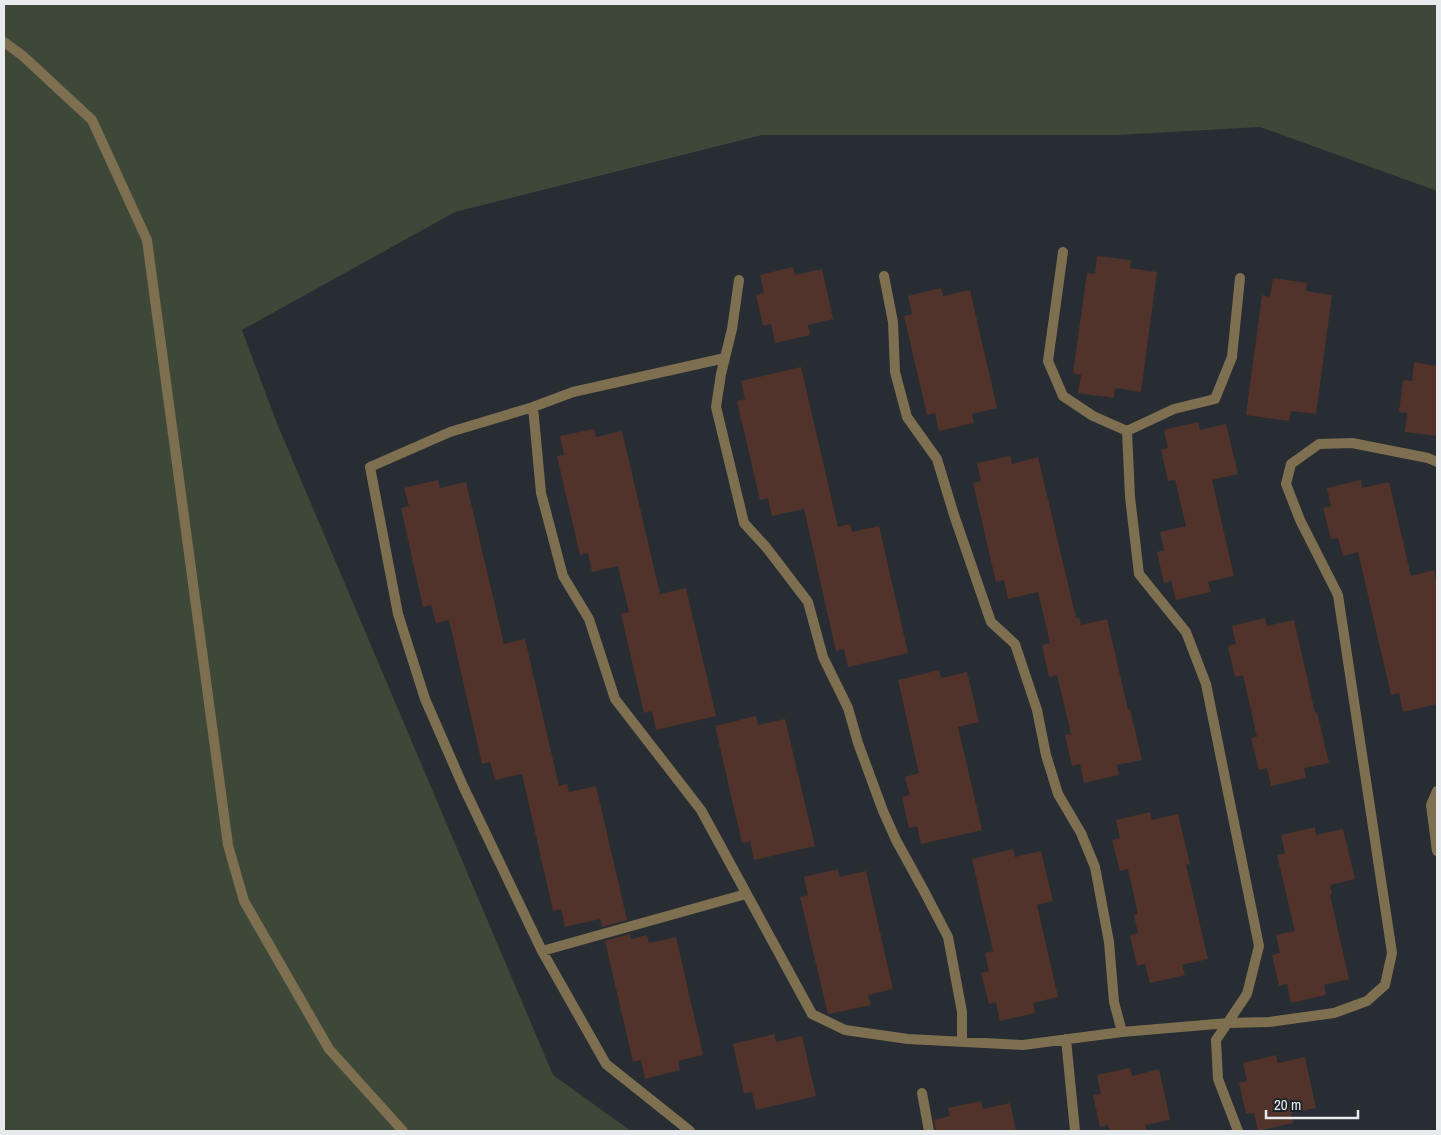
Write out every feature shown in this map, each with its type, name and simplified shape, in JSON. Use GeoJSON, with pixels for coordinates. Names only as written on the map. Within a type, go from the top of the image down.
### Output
{"type":"FeatureCollection","features":[{"type":"Feature","properties":{"kind":"lane"},"geometry":{"type":"LineString","coordinates":[[4,42],[23,56],[92,120],[147,240],[228,845],[244,901],[329,1049],[403,1131]]}},
{"type":"Feature","properties":{"kind":"lane"},"geometry":{"type":"LineString","coordinates":[[1063,252],[1048,361],[1063,396],[1093,416],[1127,431],[1174,409],[1215,399],[1232,357],[1240,278]]}},
{"type":"Feature","properties":{"kind":"lane"},"geometry":{"type":"LineString","coordinates":[[884,276],[893,322],[895,372],[907,417],[937,459],[956,523],[991,622],[1015,644],[1037,710],[1046,754],[1058,794],[1081,833],[1095,868],[1109,942],[1114,1002],[1122,1032]]}},
{"type":"Feature","properties":{"kind":"lane"},"geometry":{"type":"LineString","coordinates":[[739,280],[732,329],[716,407],[744,523],[766,547],[808,602],[822,657],[848,708],[858,743],[886,818],[948,937],[962,1012],[962,1041]]}},
{"type":"Feature","properties":{"kind":"lane"},"geometry":{"type":"LineString","coordinates":[[690,1131],[606,1064],[542,951],[463,786],[425,699],[398,614],[370,467],[450,432],[533,407],[573,392],[725,358]]}},
{"type":"Feature","properties":{"kind":"lane"},"geometry":{"type":"LineString","coordinates":[[533,407],[541,493],[564,576],[589,619],[615,699],[701,810],[812,1014],[845,1030],[908,1039],[1023,1045],[1122,1032],[1228,1022],[1269,1022],[1334,1013],[1367,1001],[1385,986],[1392,953],[1338,595],[1300,520],[1286,484],[1291,464],[1319,444],[1352,443],[1428,458],[1437,462]]}},
{"type":"Feature","properties":{"kind":"lane"},"geometry":{"type":"LineString","coordinates":[[1127,431],[1130,497],[1139,574],[1186,632],[1206,684],[1259,946],[1247,994],[1216,1040],[1218,1079],[1238,1131]]}},
{"type":"Feature","properties":{"kind":"lane"},"geometry":{"type":"LineString","coordinates":[[1437,791],[1431,806],[1437,850]]}},
{"type":"Feature","properties":{"kind":"lane"},"geometry":{"type":"LineString","coordinates":[[542,951],[746,894]]}},
{"type":"Feature","properties":{"kind":"lane"},"geometry":{"type":"LineString","coordinates":[[1066,1039],[1075,1131]]}},
{"type":"Feature","properties":{"kind":"lane"},"geometry":{"type":"LineString","coordinates":[[922,1093],[929,1131]]}},
{"type":"Feature","properties":{"kind":"green space"},"geometry":{"type":"Polygon","coordinates":[[[4,4],[1437,4],[1437,191],[1260,127],[1118,135],[762,135],[455,212],[242,330],[276,421],[553,1075],[631,1131],[6,1131],[4,1122],[4,4]]]}},
{"type":"Feature","properties":{"kind":"building"},"geometry":{"type":"Polygon","coordinates":[[[1097,256],[1131,260],[1130,268],[1157,272],[1141,392],[1115,388],[1114,398],[1078,393],[1081,375],[1073,373],[1087,273],[1095,274],[1097,256]]]}},
{"type":"Feature","properties":{"kind":"building"},"geometry":{"type":"Polygon","coordinates":[[[793,267],[795,275],[822,269],[833,319],[808,325],[810,335],[775,343],[771,324],[763,326],[756,295],[764,293],[760,275],[793,267]]]}},
{"type":"Feature","properties":{"kind":"building"},"geometry":{"type":"Polygon","coordinates":[[[1273,278],[1307,283],[1306,291],[1332,295],[1316,414],[1291,411],[1289,421],[1246,415],[1262,295],[1270,297],[1273,278]]]}},
{"type":"Feature","properties":{"kind":"building"},"geometry":{"type":"Polygon","coordinates":[[[941,288],[943,296],[970,290],[997,408],[972,414],[974,423],[939,431],[935,413],[927,415],[904,316],[912,314],[908,296],[941,288]]]}},
{"type":"Feature","properties":{"kind":"building"},"geometry":{"type":"Polygon","coordinates":[[[1414,362],[1437,366],[1437,436],[1405,432],[1407,413],[1399,412],[1403,380],[1412,381],[1414,362]]]}},
{"type":"Feature","properties":{"kind":"building"},"geometry":{"type":"Polygon","coordinates":[[[801,367],[838,527],[850,524],[852,532],[879,526],[908,653],[848,667],[844,649],[836,651],[804,509],[772,516],[768,498],[760,500],[737,401],[745,399],[741,381],[801,367]]]}},
{"type":"Feature","properties":{"kind":"building"},"geometry":{"type":"Polygon","coordinates":[[[1198,422],[1200,430],[1226,424],[1238,474],[1212,480],[1234,576],[1208,582],[1211,592],[1176,600],[1171,581],[1164,583],[1157,552],[1164,550],[1160,532],[1186,526],[1175,480],[1168,481],[1161,450],[1168,448],[1164,430],[1198,422]]]}},
{"type":"Feature","properties":{"kind":"building"},"geometry":{"type":"Polygon","coordinates":[[[594,429],[596,437],[622,431],[660,594],[686,588],[716,716],[656,730],[652,711],[644,713],[621,614],[629,612],[618,566],[592,572],[588,553],[580,555],[557,456],[564,455],[560,436],[594,429]]]}},
{"type":"Feature","properties":{"kind":"building"},"geometry":{"type":"Polygon","coordinates":[[[1010,456],[1012,464],[1038,457],[1076,618],[1079,617],[1081,625],[1107,619],[1128,710],[1130,709],[1142,760],[1117,765],[1119,775],[1084,783],[1080,764],[1072,766],[1065,735],[1071,734],[1057,675],[1049,677],[1042,645],[1050,643],[1038,592],[1008,599],[1004,580],[996,582],[973,483],[981,481],[977,463],[1010,456]]]}},
{"type":"Feature","properties":{"kind":"building"},"geometry":{"type":"Polygon","coordinates":[[[438,480],[440,488],[466,482],[504,644],[525,639],[559,786],[567,784],[569,792],[596,786],[627,920],[602,927],[600,919],[565,927],[561,909],[553,911],[522,774],[495,780],[490,762],[482,764],[449,620],[436,623],[431,605],[423,607],[401,508],[409,506],[404,488],[438,480]]]}},
{"type":"Feature","properties":{"kind":"building"},"geometry":{"type":"Polygon","coordinates":[[[1361,480],[1362,488],[1389,482],[1411,576],[1434,570],[1437,584],[1437,704],[1403,712],[1399,693],[1391,695],[1358,552],[1343,556],[1338,538],[1331,539],[1323,508],[1331,506],[1327,488],[1361,480]]]}},
{"type":"Feature","properties":{"kind":"building"},"geometry":{"type":"Polygon","coordinates":[[[1265,618],[1267,626],[1294,620],[1315,713],[1317,712],[1329,763],[1304,768],[1306,778],[1271,786],[1267,768],[1259,770],[1251,738],[1257,737],[1243,675],[1235,677],[1228,646],[1236,644],[1232,626],[1265,618]]]}},
{"type":"Feature","properties":{"kind":"building"},"geometry":{"type":"Polygon","coordinates":[[[939,670],[941,678],[967,672],[979,722],[958,727],[982,830],[921,844],[917,826],[909,828],[902,797],[910,795],[905,777],[919,773],[898,680],[939,670]]]}},
{"type":"Feature","properties":{"kind":"building"},"geometry":{"type":"Polygon","coordinates":[[[756,716],[758,725],[785,719],[815,846],[754,860],[750,841],[742,843],[715,726],[756,716]]]}},
{"type":"Feature","properties":{"kind":"building"},"geometry":{"type":"Polygon","coordinates":[[[1150,812],[1152,820],[1178,814],[1190,864],[1186,865],[1208,959],[1182,965],[1185,975],[1150,983],[1145,964],[1137,966],[1130,935],[1138,933],[1134,915],[1138,914],[1128,869],[1120,871],[1112,840],[1120,838],[1116,820],[1150,812]]]}},
{"type":"Feature","properties":{"kind":"building"},"geometry":{"type":"Polygon","coordinates":[[[1315,827],[1316,835],[1343,829],[1355,879],[1330,885],[1332,894],[1330,895],[1349,979],[1324,985],[1326,995],[1291,1003],[1287,984],[1279,986],[1272,955],[1280,953],[1276,935],[1295,931],[1277,855],[1285,853],[1281,835],[1315,827]]]}},
{"type":"Feature","properties":{"kind":"building"},"geometry":{"type":"Polygon","coordinates":[[[1013,849],[1015,857],[1041,851],[1053,901],[1037,905],[1058,997],[1033,1003],[1035,1013],[1000,1021],[996,1002],[989,1004],[981,973],[989,971],[985,953],[993,951],[972,859],[1013,849]]]}},
{"type":"Feature","properties":{"kind":"building"},"geometry":{"type":"Polygon","coordinates":[[[838,869],[840,877],[866,871],[893,989],[868,995],[871,1005],[828,1014],[800,897],[808,895],[804,877],[838,869]]]}},
{"type":"Feature","properties":{"kind":"building"},"geometry":{"type":"Polygon","coordinates":[[[630,934],[631,939],[647,935],[649,943],[676,937],[703,1055],[678,1061],[680,1070],[645,1079],[641,1060],[633,1062],[605,941],[630,934]]]}},
{"type":"Feature","properties":{"kind":"building"},"geometry":{"type":"Polygon","coordinates":[[[774,1034],[776,1042],[802,1036],[816,1096],[756,1110],[752,1092],[744,1093],[733,1044],[774,1034]]]}},
{"type":"Feature","properties":{"kind":"building"},"geometry":{"type":"Polygon","coordinates":[[[1276,1055],[1278,1063],[1305,1057],[1316,1108],[1291,1113],[1293,1123],[1258,1131],[1254,1113],[1246,1114],[1239,1083],[1247,1081],[1243,1063],[1276,1055]]]}},
{"type":"Feature","properties":{"kind":"building"},"geometry":{"type":"Polygon","coordinates":[[[1130,1068],[1132,1076],[1159,1069],[1170,1120],[1145,1125],[1147,1131],[1110,1131],[1108,1125],[1100,1127],[1093,1095],[1101,1094],[1097,1075],[1130,1068]]]}},
{"type":"Feature","properties":{"kind":"building"},"geometry":{"type":"Polygon","coordinates":[[[981,1101],[983,1109],[1010,1103],[1016,1131],[936,1131],[934,1120],[950,1116],[948,1108],[981,1101]]]}}]}
